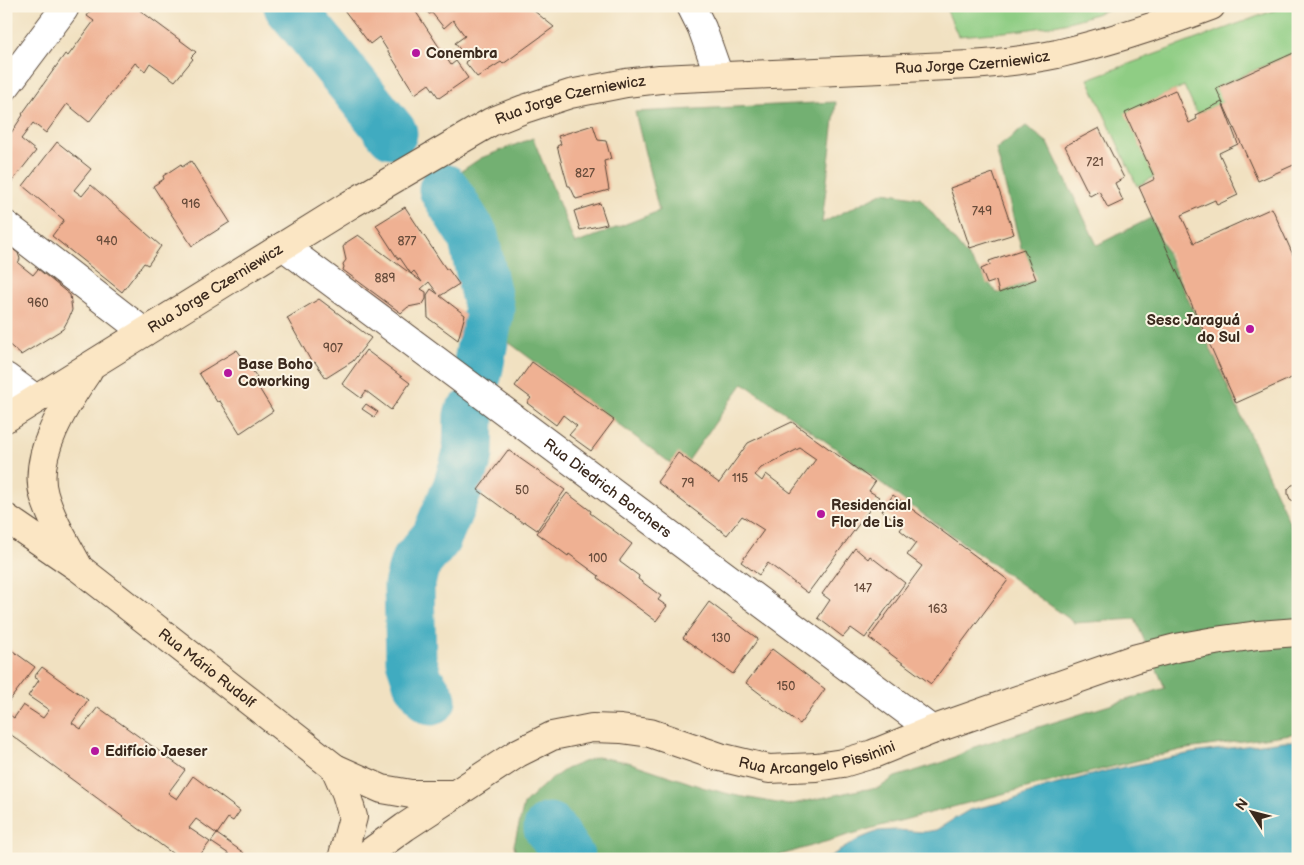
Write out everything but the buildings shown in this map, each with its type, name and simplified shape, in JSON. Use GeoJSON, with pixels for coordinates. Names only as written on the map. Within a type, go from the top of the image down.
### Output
{"type":"FeatureCollection","features":[{"type":"Feature","properties":{"kind":"main road","name":"Rua Jorge Czerniewicz"},"geometry":{"type":"LineString","coordinates":[[6,418],[351,204],[491,122],[524,108],[570,94],[626,83],[719,76],[1012,62],[1096,44],[1211,6]]}},
{"type":"Feature","properties":{"kind":"main road","name":"Rua Mário Rudolf"},"geometry":{"type":"LineString","coordinates":[[79,568],[58,529],[44,494],[42,468],[60,416],[75,389],[93,364]]}},
{"type":"Feature","properties":{"kind":"main road","name":"Rua Mário Rudolf"},"geometry":{"type":"LineString","coordinates":[[6,518],[79,568],[335,768],[382,790],[411,794],[455,794]]}},
{"type":"Feature","properties":{"kind":"main road","name":"Rua Arcangelo Pissinini"},"geometry":{"type":"LineString","coordinates":[[361,859],[455,794],[526,749],[552,736],[592,728],[650,733],[720,757],[769,769],[816,767],[843,763],[873,754],[932,730],[1137,658],[1176,648],[1258,635],[1298,632]]}},
{"type":"Feature","properties":{"kind":"main road","name":"Rua Mário Rudolf"},"geometry":{"type":"LineString","coordinates":[[335,768],[346,792],[353,817],[342,859]]}},
{"type":"Feature","properties":{"kind":"street"},"geometry":{"type":"LineString","coordinates":[[691,6],[702,28],[719,76]]}},
{"type":"Feature","properties":{"kind":"street"},"geometry":{"type":"LineString","coordinates":[[6,86],[64,8]]}},
{"type":"Feature","properties":{"kind":"street"},"geometry":{"type":"LineString","coordinates":[[6,225],[144,332]]}},
{"type":"Feature","properties":{"kind":"street","name":"Rua Diedrich Borchers"},"geometry":{"type":"LineString","coordinates":[[282,246],[932,730]]}},
{"type":"Feature","properties":{"kind":"street"},"geometry":{"type":"LineString","coordinates":[[6,377],[36,399]]}},
{"type":"Feature","properties":{"kind":"green space"},"geometry":{"type":"Polygon","coordinates":[[[945,6],[1116,6],[1077,20],[1038,28],[958,36],[945,6]]]}},
{"type":"Feature","properties":{"kind":"green space"},"geometry":{"type":"Polygon","coordinates":[[[1286,6],[1298,6],[1298,51],[1217,87],[1223,102],[1197,114],[1184,86],[1126,113],[1154,177],[1137,186],[1088,79],[1286,6]]]}},
{"type":"Feature","properties":{"kind":"green space"},"geometry":{"type":"Polygon","coordinates":[[[836,102],[822,223],[884,192],[920,198],[997,293],[1034,280],[1022,252],[996,149],[1026,126],[1048,143],[1097,245],[1151,218],[1298,541],[1298,733],[1180,750],[869,829],[767,859],[517,859],[514,845],[524,804],[547,782],[566,769],[596,757],[628,762],[702,787],[733,795],[788,805],[859,790],[879,788],[895,777],[944,762],[977,746],[1165,688],[1135,619],[1075,623],[743,383],[681,471],[503,338],[481,366],[457,346],[468,315],[466,257],[425,195],[481,158],[533,138],[575,244],[659,211],[635,112],[836,102]]]}},
{"type":"Feature","properties":{"kind":"water"},"geometry":{"type":"Polygon","coordinates":[[[1284,741],[1298,741],[1298,859],[826,859],[859,839],[878,831],[924,832],[936,830],[969,810],[1012,800],[1043,788],[1106,771],[1192,753],[1284,741]]]}},
{"type":"Feature","properties":{"kind":"waterway"},"geometry":{"type":"LineString","coordinates":[[289,6],[392,133]]}},
{"type":"Feature","properties":{"kind":"waterway"},"geometry":{"type":"LineString","coordinates":[[444,189],[473,236],[489,309],[477,373]]}},
{"type":"Feature","properties":{"kind":"waterway"},"geometry":{"type":"LineString","coordinates":[[431,700],[418,681],[411,660],[409,586],[415,563],[436,538],[458,487],[468,454],[469,415]]}},
{"type":"Feature","properties":{"kind":"waterway"},"geometry":{"type":"LineString","coordinates":[[549,828],[570,859]]}},
{"type":"Feature","properties":{"kind":"place","name":"Conembra"},"geometry":{"type":"Point","coordinates":[416,53]}},
{"type":"Feature","properties":{"kind":"place","name":"Sesc Jaraguá do Sul"},"geometry":{"type":"Point","coordinates":[1250,329]}},
{"type":"Feature","properties":{"kind":"place","name":"Base Boho Coworking"},"geometry":{"type":"Point","coordinates":[228,373]}},
{"type":"Feature","properties":{"kind":"place","name":"Residencial Flor de Lis"},"geometry":{"type":"Point","coordinates":[821,514]}},
{"type":"Feature","properties":{"kind":"place","name":"Edifício Jaeser"},"geometry":{"type":"Point","coordinates":[95,751]}}]}
